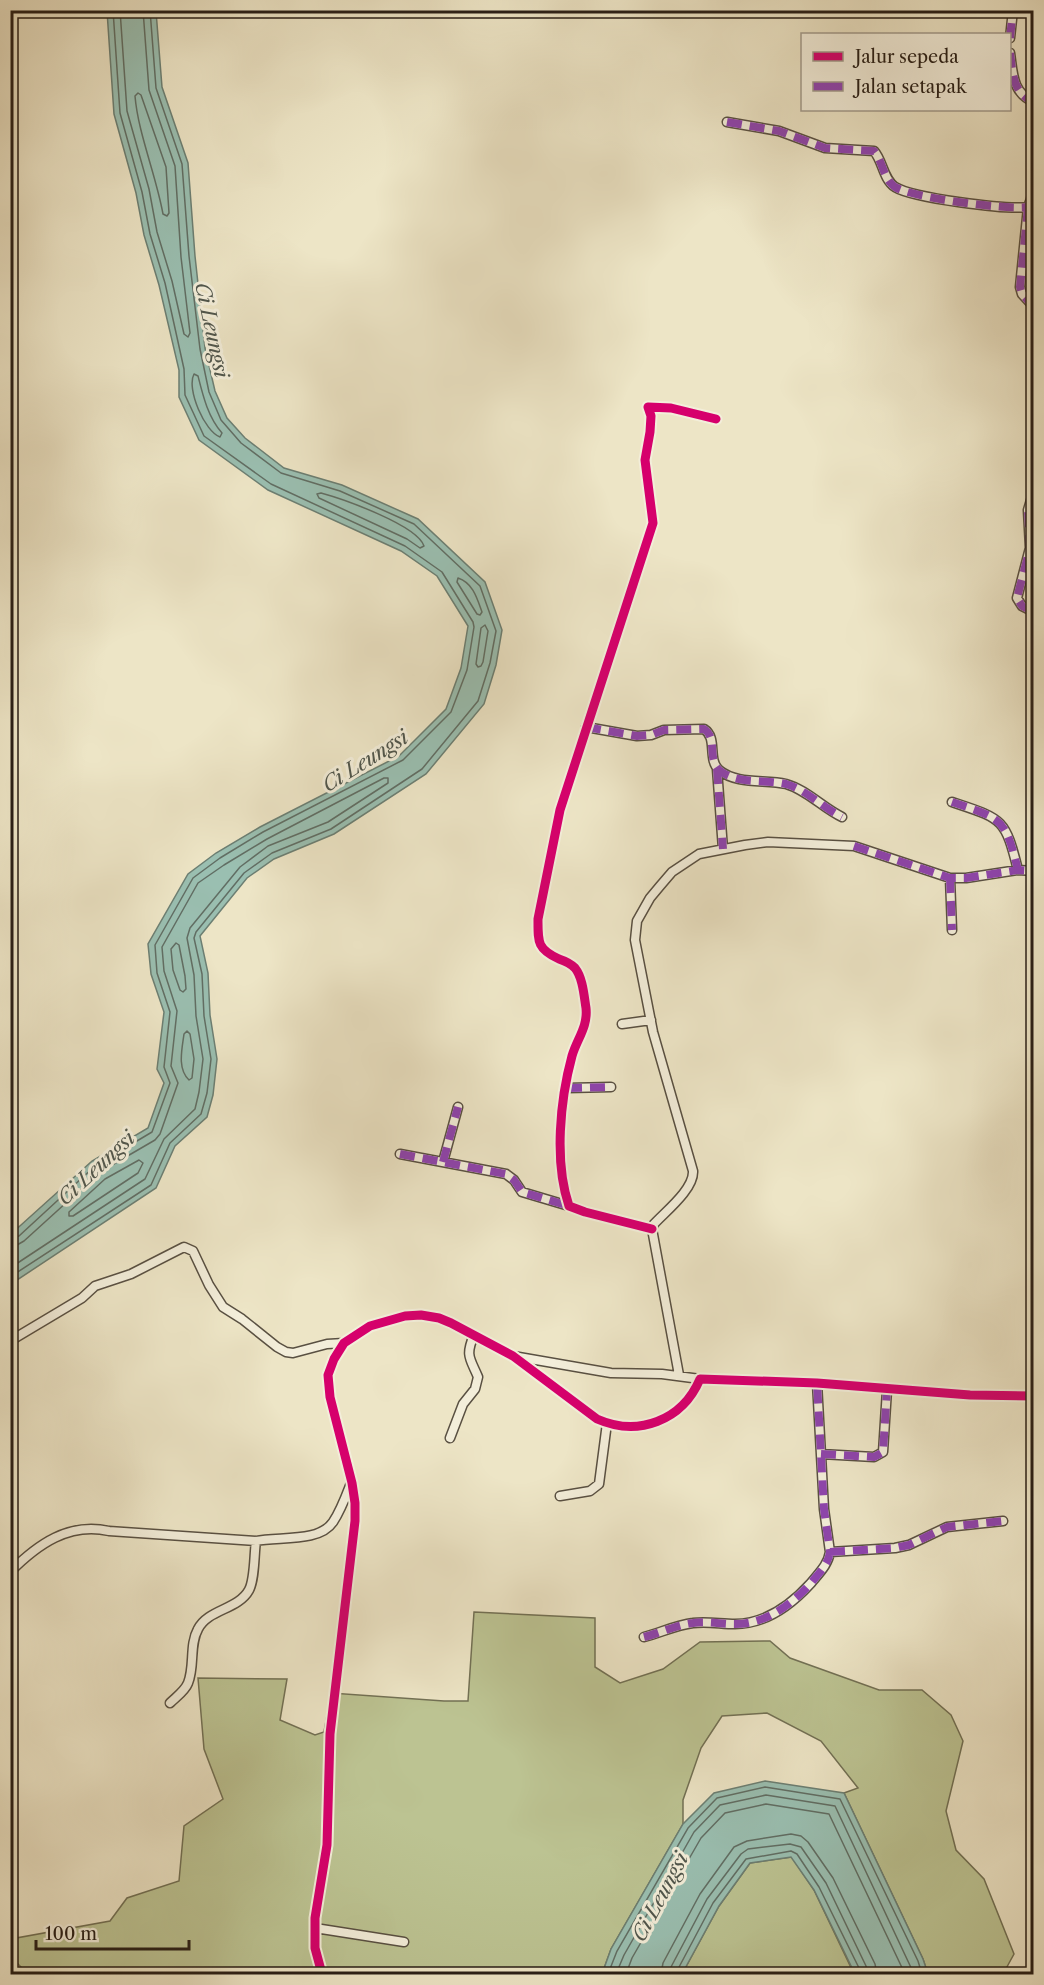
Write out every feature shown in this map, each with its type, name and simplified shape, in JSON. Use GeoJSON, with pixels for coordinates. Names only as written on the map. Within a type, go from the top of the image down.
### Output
{"type":"FeatureCollection","features":[{"type":"Feature","properties":{"kind":"street"},"geometry":{"type":"LineString","coordinates":[[1011,33],[1013,10]]}},
{"type":"Feature","properties":{"kind":"street"},"geometry":{"type":"LineString","coordinates":[[1011,61],[1018,91],[1024,98],[1034,102]]}},
{"type":"Feature","properties":{"kind":"street"},"geometry":{"type":"LineString","coordinates":[[727,122],[779,130],[825,148],[874,151],[890,181],[908,193],[969,204],[1028,207]]}},
{"type":"Feature","properties":{"kind":"street"},"geometry":{"type":"LineString","coordinates":[[1034,180],[1028,207],[1020,287],[1022,294],[1034,307]]}},
{"type":"Feature","properties":{"kind":"street"},"geometry":{"type":"LineString","coordinates":[[569,1206],[562,1179],[560,1132],[573,1053],[585,1028],[587,1018],[578,974],[566,962],[547,954],[541,948],[538,919],[560,810],[653,523],[645,460],[651,432],[651,416],[648,407],[671,408],[716,419]]}},
{"type":"Feature","properties":{"kind":"street"},"geometry":{"type":"LineString","coordinates":[[1034,490],[1028,510],[1030,548],[1017,598],[1022,606],[1034,612]]}},
{"type":"Feature","properties":{"kind":"street"},"geometry":{"type":"LineString","coordinates":[[586,727],[637,736],[651,735],[664,730],[704,729],[711,736],[713,759],[717,769],[723,849]]}},
{"type":"Feature","properties":{"kind":"street"},"geometry":{"type":"LineString","coordinates":[[717,769],[734,778],[786,784],[842,817]]}},
{"type":"Feature","properties":{"kind":"street"},"geometry":{"type":"LineString","coordinates":[[952,802],[991,815],[998,822],[1009,837],[1018,870]]}},
{"type":"Feature","properties":{"kind":"street"},"geometry":{"type":"LineString","coordinates":[[679,1375],[652,1229],[654,1224],[689,1187],[693,1177],[692,1165],[651,1020],[635,940],[634,930],[637,921],[650,898],[672,872],[699,854],[768,842],[854,846],[950,878],[966,878],[1018,870],[1034,871]]}},
{"type":"Feature","properties":{"kind":"street"},"geometry":{"type":"LineString","coordinates":[[950,878],[952,930]]}},
{"type":"Feature","properties":{"kind":"street"},"geometry":{"type":"LineString","coordinates":[[622,1024],[651,1020]]}},
{"type":"Feature","properties":{"kind":"street"},"geometry":{"type":"LineString","coordinates":[[567,1088],[611,1087]]}},
{"type":"Feature","properties":{"kind":"street"},"geometry":{"type":"LineString","coordinates":[[443,1162],[458,1107]]}},
{"type":"Feature","properties":{"kind":"street"},"geometry":{"type":"LineString","coordinates":[[400,1154],[506,1174],[514,1180],[522,1192],[585,1212],[652,1229]]}},
{"type":"Feature","properties":{"kind":"street"},"geometry":{"type":"LineString","coordinates":[[10,1341],[82,1298],[95,1286],[132,1274],[184,1247],[193,1251],[209,1286],[223,1306],[277,1347],[293,1353],[327,1344],[344,1344]]}},
{"type":"Feature","properties":{"kind":"street"},"geometry":{"type":"LineString","coordinates":[[322,1974],[315,1948],[315,1928],[327,1845],[330,1734],[355,1521],[352,1482],[328,1385],[331,1367],[344,1344],[370,1326],[405,1316],[421,1315],[439,1318],[513,1356],[597,1419],[628,1426],[645,1425],[669,1417],[692,1396],[700,1379]]}},
{"type":"Feature","properties":{"kind":"street"},"geometry":{"type":"LineString","coordinates":[[450,1438],[464,1404],[475,1389],[478,1377],[471,1366],[468,1353],[474,1335]]}},
{"type":"Feature","properties":{"kind":"street"},"geometry":{"type":"LineString","coordinates":[[513,1356],[611,1373],[817,1383],[970,1395],[1034,1396]]}},
{"type":"Feature","properties":{"kind":"street"},"geometry":{"type":"LineString","coordinates":[[644,1638],[694,1623],[752,1623],[770,1617],[783,1609],[807,1587],[825,1566],[830,1552],[824,1509],[817,1383]]}},
{"type":"Feature","properties":{"kind":"street"},"geometry":{"type":"LineString","coordinates":[[821,1454],[874,1457],[883,1452],[887,1390]]}},
{"type":"Feature","properties":{"kind":"street"},"geometry":{"type":"LineString","coordinates":[[560,1496],[595,1489],[598,1484],[607,1423]]}},
{"type":"Feature","properties":{"kind":"street"},"geometry":{"type":"LineString","coordinates":[[10,1572],[28,1554],[52,1539],[81,1529],[95,1528],[109,1531],[256,1540],[309,1536],[324,1531],[334,1521],[352,1482]]}},
{"type":"Feature","properties":{"kind":"street"},"geometry":{"type":"LineString","coordinates":[[830,1552],[895,1548],[909,1545],[947,1527],[1003,1521]]}},
{"type":"Feature","properties":{"kind":"street"},"geometry":{"type":"LineString","coordinates":[[170,1703],[189,1682],[194,1643],[200,1626],[249,1591],[252,1584],[256,1540]]}},
{"type":"Feature","properties":{"kind":"street"},"geometry":{"type":"LineString","coordinates":[[315,1928],[404,1942]]}},
{"type":"Feature","properties":{"kind":"green space"},"geometry":{"type":"Polygon","coordinates":[[[474,1612],[595,1618],[595,1667],[620,1683],[663,1669],[700,1642],[770,1641],[790,1658],[879,1690],[922,1690],[951,1715],[963,1741],[946,1811],[956,1850],[984,1879],[1014,1954],[1003,1974],[928,1974],[844,1793],[858,1788],[821,1741],[767,1713],[722,1716],[701,1748],[683,1800],[683,1824],[611,1949],[602,1974],[28,1974],[11,1957],[11,1939],[110,1921],[127,1898],[179,1881],[184,1826],[223,1799],[204,1749],[198,1678],[287,1679],[280,1720],[315,1735],[324,1732],[331,1693],[468,1701],[474,1612]]]}},
{"type":"Feature","properties":{"kind":"green space"},"geometry":{"type":"Polygon","coordinates":[[[792,1857],[814,1890],[854,1974],[682,1974],[719,1906],[750,1863],[792,1857]]]}},
{"type":"Feature","properties":{"kind":"water","name":"Ci Leungsi"},"geometry":{"type":"Polygon","coordinates":[[[107,11],[156,11],[162,87],[188,163],[205,348],[215,391],[227,418],[245,438],[284,468],[342,485],[418,519],[485,582],[502,630],[496,665],[484,704],[426,774],[334,834],[274,859],[247,878],[200,936],[208,973],[210,1015],[217,1059],[213,1095],[207,1117],[175,1146],[156,1188],[11,1284],[11,1234],[92,1161],[148,1128],[164,1083],[157,1069],[164,1012],[151,974],[148,944],[188,874],[216,853],[260,827],[399,756],[446,709],[461,668],[468,626],[437,576],[401,551],[268,490],[199,440],[179,397],[179,370],[159,285],[144,235],[136,193],[114,114],[107,11]]]}},
{"type":"Feature","properties":{"kind":"water","name":"Ci Leungsi"},"geometry":{"type":"Polygon","coordinates":[[[765,1781],[844,1793],[928,1974],[855,1974],[814,1890],[791,1857],[750,1863],[719,1906],[682,1974],[602,1974],[611,1949],[683,1824],[714,1793],[765,1781]]]}},
{"type":"Feature","properties":{"kind":"marked path"},"geometry":{"type":"LineString","coordinates":[[1011,33],[1013,10]]}},
{"type":"Feature","properties":{"kind":"marked path"},"geometry":{"type":"LineString","coordinates":[[1011,60],[1018,88],[1034,102]]}},
{"type":"Feature","properties":{"kind":"marked path"},"geometry":{"type":"LineString","coordinates":[[727,122],[779,131],[825,148],[874,151],[888,179],[895,187],[939,199],[1000,207],[1028,207],[1034,180]]}},
{"type":"Feature","properties":{"kind":"marked path"},"geometry":{"type":"LineString","coordinates":[[1028,207],[1020,287],[1022,294],[1034,307]]}},
{"type":"Feature","properties":{"kind":"marked path"},"geometry":{"type":"LineString","coordinates":[[1034,490],[1028,510],[1030,548],[1017,598],[1022,606],[1034,612]]}},
{"type":"Feature","properties":{"kind":"marked path"},"geometry":{"type":"LineString","coordinates":[[586,727],[637,736],[651,735],[664,730],[704,729],[711,738],[715,765],[726,775],[743,780],[786,784],[842,817]]}},
{"type":"Feature","properties":{"kind":"marked path"},"geometry":{"type":"LineString","coordinates":[[717,769],[723,849]]}},
{"type":"Feature","properties":{"kind":"marked path"},"geometry":{"type":"LineString","coordinates":[[952,802],[982,812],[999,823],[1005,830],[1018,870]]}},
{"type":"Feature","properties":{"kind":"marked path"},"geometry":{"type":"LineString","coordinates":[[854,846],[950,878],[966,878],[1018,870],[1034,871]]}},
{"type":"Feature","properties":{"kind":"marked path"},"geometry":{"type":"LineString","coordinates":[[950,878],[952,930]]}},
{"type":"Feature","properties":{"kind":"marked path"},"geometry":{"type":"LineString","coordinates":[[567,1088],[611,1087]]}},
{"type":"Feature","properties":{"kind":"marked path"},"geometry":{"type":"LineString","coordinates":[[443,1162],[458,1107]]}},
{"type":"Feature","properties":{"kind":"marked path"},"geometry":{"type":"LineString","coordinates":[[400,1154],[506,1174],[514,1180],[522,1192],[569,1206]]}},
{"type":"Feature","properties":{"kind":"marked path"},"geometry":{"type":"LineString","coordinates":[[644,1637],[687,1624],[704,1622],[735,1624],[757,1621],[777,1612],[795,1599],[823,1569],[830,1552],[824,1509],[817,1383]]}},
{"type":"Feature","properties":{"kind":"marked path"},"geometry":{"type":"LineString","coordinates":[[821,1454],[874,1457],[883,1452],[887,1390]]}},
{"type":"Feature","properties":{"kind":"marked path"},"geometry":{"type":"LineString","coordinates":[[830,1552],[895,1548],[909,1545],[947,1527],[1003,1521]]}},
{"type":"Feature","properties":{"kind":"cycle path"},"geometry":{"type":"LineString","coordinates":[[652,1229],[569,1206],[561,1170],[560,1131],[568,1073],[574,1050],[584,1027],[586,1008],[578,972],[568,963],[546,952],[540,944],[538,919],[560,810],[653,523],[645,460],[651,416],[648,407],[671,408],[716,419]]}},
{"type":"Feature","properties":{"kind":"cycle path"},"geometry":{"type":"LineString","coordinates":[[322,1974],[315,1948],[315,1918],[327,1845],[330,1734],[355,1521],[352,1483],[330,1397],[328,1375],[344,1343],[370,1326],[405,1316],[421,1315],[439,1318],[513,1356],[597,1419],[628,1426],[657,1422],[670,1415],[682,1406],[700,1379],[817,1383],[970,1395],[1034,1396]]}}]}
